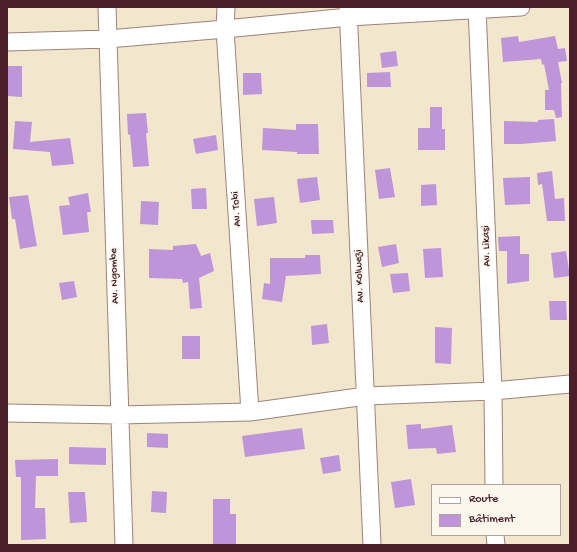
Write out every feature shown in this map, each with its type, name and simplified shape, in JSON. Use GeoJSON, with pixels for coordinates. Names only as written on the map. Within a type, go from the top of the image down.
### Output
{"type":"FeatureCollection","features":[{"type":"Feature","properties":{"kind":"street","name":"Av. Ngombe"},"geometry":{"type":"LineString","coordinates":[[107,7],[124,545]]}},
{"type":"Feature","properties":{"kind":"street","name":"Av. Tobi"},"geometry":{"type":"LineString","coordinates":[[226,7],[225,29],[250,412]]}},
{"type":"Feature","properties":{"kind":"street"},"geometry":{"type":"LineString","coordinates":[[7,42],[108,39],[225,29],[348,12],[521,7]]}},
{"type":"Feature","properties":{"kind":"street","name":"Av. Likasi"},"geometry":{"type":"LineString","coordinates":[[477,8],[493,391],[494,484]]}},
{"type":"Feature","properties":{"kind":"street","name":"Av. Kolwezi"},"geometry":{"type":"LineString","coordinates":[[348,12],[372,545]]}},
{"type":"Feature","properties":{"kind":"street"},"geometry":{"type":"LineString","coordinates":[[7,413],[119,415],[250,412],[366,396],[493,391],[570,384]]}},
{"type":"Feature","properties":{"kind":"building"},"geometry":{"type":"Polygon","coordinates":[[[518,36],[519,42],[555,36],[558,49],[565,48],[567,61],[558,62],[562,83],[562,117],[556,118],[554,110],[545,110],[545,90],[549,90],[544,64],[542,65],[541,59],[503,62],[501,38],[518,36]]]}},
{"type":"Feature","properties":{"kind":"building"},"geometry":{"type":"Polygon","coordinates":[[[396,51],[398,66],[382,68],[380,53],[396,51]]]}},
{"type":"Feature","properties":{"kind":"building"},"geometry":{"type":"Polygon","coordinates":[[[7,66],[22,66],[22,97],[7,96],[7,66]]]}},
{"type":"Feature","properties":{"kind":"building"},"geometry":{"type":"Polygon","coordinates":[[[390,72],[391,87],[367,87],[367,73],[390,72]]]}},
{"type":"Feature","properties":{"kind":"building"},"geometry":{"type":"Polygon","coordinates":[[[243,73],[261,73],[262,94],[243,95],[243,73]]]}},
{"type":"Feature","properties":{"kind":"building"},"geometry":{"type":"Polygon","coordinates":[[[430,107],[442,107],[442,129],[445,129],[445,150],[418,150],[418,128],[430,128],[430,107]]]}},
{"type":"Feature","properties":{"kind":"building"},"geometry":{"type":"Polygon","coordinates":[[[146,113],[149,166],[133,167],[130,134],[128,135],[127,114],[146,113]]]}},
{"type":"Feature","properties":{"kind":"building"},"geometry":{"type":"Polygon","coordinates":[[[554,119],[556,141],[504,144],[504,121],[538,122],[538,120],[554,119]]]}},
{"type":"Feature","properties":{"kind":"building"},"geometry":{"type":"Polygon","coordinates":[[[15,121],[32,122],[30,142],[70,138],[74,164],[52,166],[50,152],[13,149],[15,121]]]}},
{"type":"Feature","properties":{"kind":"building"},"geometry":{"type":"Polygon","coordinates":[[[296,124],[318,124],[319,154],[297,154],[297,152],[262,150],[263,128],[296,130],[296,124]]]}},
{"type":"Feature","properties":{"kind":"building"},"geometry":{"type":"Polygon","coordinates":[[[216,135],[218,150],[196,154],[193,139],[216,135]]]}},
{"type":"Feature","properties":{"kind":"building"},"geometry":{"type":"Polygon","coordinates":[[[390,168],[395,197],[379,199],[375,170],[390,168]]]}},
{"type":"Feature","properties":{"kind":"building"},"geometry":{"type":"Polygon","coordinates":[[[552,171],[555,199],[564,198],[565,221],[547,221],[542,184],[538,185],[537,173],[552,171]]]}},
{"type":"Feature","properties":{"kind":"building"},"geometry":{"type":"Polygon","coordinates":[[[317,177],[320,200],[300,203],[297,179],[317,177]]]}},
{"type":"Feature","properties":{"kind":"building"},"geometry":{"type":"Polygon","coordinates":[[[530,177],[530,204],[505,205],[503,178],[530,177]]]}},
{"type":"Feature","properties":{"kind":"building"},"geometry":{"type":"Polygon","coordinates":[[[436,184],[437,205],[421,206],[421,185],[436,184]]]}},
{"type":"Feature","properties":{"kind":"building"},"geometry":{"type":"Polygon","coordinates":[[[206,188],[207,209],[192,209],[191,189],[206,188]]]}},
{"type":"Feature","properties":{"kind":"building"},"geometry":{"type":"Polygon","coordinates":[[[88,193],[91,212],[87,212],[89,232],[63,235],[59,206],[70,205],[68,197],[88,193]]]}},
{"type":"Feature","properties":{"kind":"building"},"geometry":{"type":"Polygon","coordinates":[[[28,195],[37,246],[20,249],[15,219],[12,219],[9,197],[28,195]]]}},
{"type":"Feature","properties":{"kind":"building"},"geometry":{"type":"Polygon","coordinates":[[[274,197],[277,223],[257,226],[254,199],[274,197]]]}},
{"type":"Feature","properties":{"kind":"building"},"geometry":{"type":"Polygon","coordinates":[[[141,201],[159,202],[158,225],[140,224],[141,201]]]}},
{"type":"Feature","properties":{"kind":"building"},"geometry":{"type":"Polygon","coordinates":[[[311,220],[333,220],[334,233],[312,234],[311,220]]]}},
{"type":"Feature","properties":{"kind":"building"},"geometry":{"type":"Polygon","coordinates":[[[520,236],[520,254],[529,254],[529,281],[507,284],[507,251],[499,251],[498,237],[520,236]]]}},
{"type":"Feature","properties":{"kind":"building"},"geometry":{"type":"Polygon","coordinates":[[[196,244],[201,256],[210,253],[214,271],[199,278],[202,308],[190,309],[188,282],[183,283],[182,279],[149,278],[149,249],[173,250],[173,246],[196,244]]]}},
{"type":"Feature","properties":{"kind":"building"},"geometry":{"type":"Polygon","coordinates":[[[396,244],[399,263],[382,267],[378,247],[396,244]]]}},
{"type":"Feature","properties":{"kind":"building"},"geometry":{"type":"Polygon","coordinates":[[[441,248],[443,277],[425,278],[423,249],[441,248]]]}},
{"type":"Feature","properties":{"kind":"building"},"geometry":{"type":"Polygon","coordinates":[[[566,251],[570,276],[554,278],[551,253],[566,251]]]}},
{"type":"Feature","properties":{"kind":"building"},"geometry":{"type":"Polygon","coordinates":[[[305,255],[320,255],[321,274],[286,276],[282,302],[262,299],[264,283],[270,284],[270,258],[305,258],[305,255]]]}},
{"type":"Feature","properties":{"kind":"building"},"geometry":{"type":"Polygon","coordinates":[[[408,273],[410,291],[393,293],[390,274],[408,273]]]}},
{"type":"Feature","properties":{"kind":"building"},"geometry":{"type":"Polygon","coordinates":[[[74,281],[77,297],[62,300],[59,283],[74,281]]]}},
{"type":"Feature","properties":{"kind":"building"},"geometry":{"type":"Polygon","coordinates":[[[549,301],[566,301],[567,320],[550,320],[549,301]]]}},
{"type":"Feature","properties":{"kind":"building"},"geometry":{"type":"Polygon","coordinates":[[[327,324],[329,343],[312,345],[311,326],[327,324]]]}},
{"type":"Feature","properties":{"kind":"building"},"geometry":{"type":"Polygon","coordinates":[[[435,327],[452,328],[451,364],[435,363],[435,327]]]}},
{"type":"Feature","properties":{"kind":"building"},"geometry":{"type":"Polygon","coordinates":[[[182,336],[200,336],[200,359],[182,359],[182,336]]]}},
{"type":"Feature","properties":{"kind":"building"},"geometry":{"type":"Polygon","coordinates":[[[421,424],[421,429],[452,425],[456,452],[437,454],[436,448],[408,449],[406,425],[421,424]]]}},
{"type":"Feature","properties":{"kind":"building"},"geometry":{"type":"Polygon","coordinates":[[[302,428],[305,449],[245,457],[242,436],[302,428]]]}},
{"type":"Feature","properties":{"kind":"building"},"geometry":{"type":"Polygon","coordinates":[[[147,433],[168,434],[168,448],[147,447],[147,433]]]}},
{"type":"Feature","properties":{"kind":"building"},"geometry":{"type":"Polygon","coordinates":[[[69,447],[106,448],[106,465],[69,464],[69,447]]]}},
{"type":"Feature","properties":{"kind":"building"},"geometry":{"type":"Polygon","coordinates":[[[339,455],[341,471],[323,474],[320,458],[339,455]]]}},
{"type":"Feature","properties":{"kind":"building"},"geometry":{"type":"Polygon","coordinates":[[[58,459],[58,476],[36,476],[35,508],[45,508],[46,539],[21,540],[21,477],[16,477],[15,460],[58,459]]]}},
{"type":"Feature","properties":{"kind":"building"},"geometry":{"type":"Polygon","coordinates":[[[411,479],[415,505],[395,508],[391,482],[411,479]]]}},
{"type":"Feature","properties":{"kind":"building"},"geometry":{"type":"Polygon","coordinates":[[[152,491],[167,492],[166,513],[151,512],[152,491]]]}},
{"type":"Feature","properties":{"kind":"building"},"geometry":{"type":"Polygon","coordinates":[[[68,492],[85,492],[87,522],[70,523],[68,492]]]}},
{"type":"Feature","properties":{"kind":"building"},"geometry":{"type":"Polygon","coordinates":[[[213,499],[230,499],[230,514],[236,514],[236,545],[213,545],[213,499]]]}}]}
